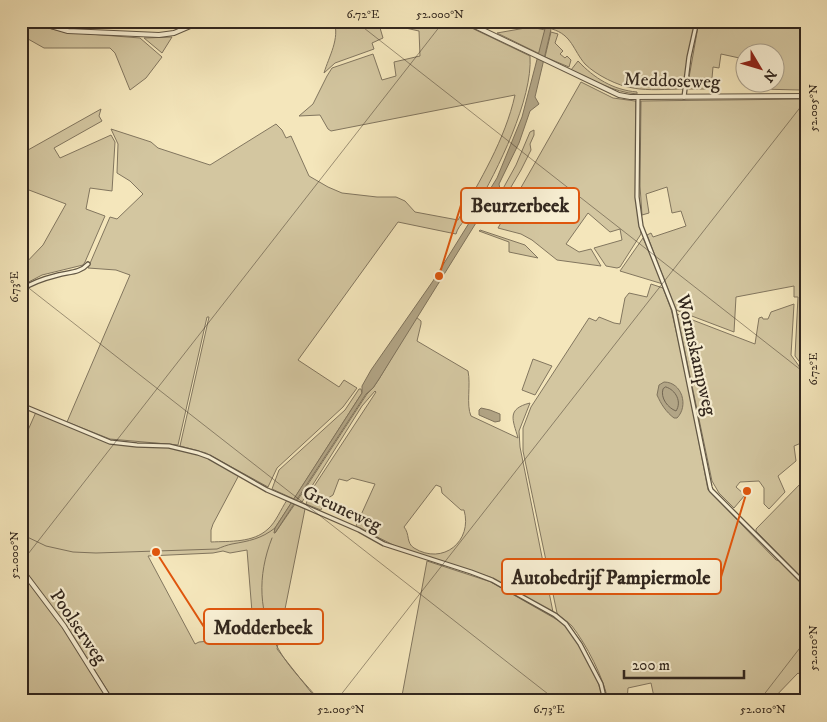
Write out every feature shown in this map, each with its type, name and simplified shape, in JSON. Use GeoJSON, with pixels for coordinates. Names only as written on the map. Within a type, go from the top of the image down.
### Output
{"type":"FeatureCollection","features":[{"type":"Feature","properties":{"kind":"street"},"geometry":{"type":"LineString","coordinates":[[34,21],[68,31],[152,35],[174,33],[202,21]]}},
{"type":"Feature","properties":{"kind":"street","name":"Meddoseweg"},"geometry":{"type":"LineString","coordinates":[[464,21],[607,91],[624,96],[806,96]]}},
{"type":"Feature","properties":{"kind":"street"},"geometry":{"type":"LineString","coordinates":[[684,97],[690,51],[697,21]]}},
{"type":"Feature","properties":{"kind":"street","name":"Wormskampweg"},"geometry":{"type":"LineString","coordinates":[[638,97],[637,197],[641,226],[674,310],[710,487],[806,585]]}},
{"type":"Feature","properties":{"kind":"street"},"geometry":{"type":"LineString","coordinates":[[21,290],[50,277],[79,271],[88,264]]}},
{"type":"Feature","properties":{"kind":"street"},"geometry":{"type":"LineString","coordinates":[[21,360],[21,377]]}},
{"type":"Feature","properties":{"kind":"street","name":"Greuneweg"},"geometry":{"type":"LineString","coordinates":[[21,404],[110,442],[169,446],[209,457],[267,490],[359,530],[393,548],[481,575],[555,615],[571,629],[601,684],[605,701]]}},
{"type":"Feature","properties":{"kind":"street","name":"Poolserweg"},"geometry":{"type":"LineString","coordinates":[[21,569],[64,626],[111,701]]}},
{"type":"Feature","properties":{"kind":"shaded area"},"geometry":{"type":"Polygon","coordinates":[[[21,21],[64,32],[140,38],[162,57],[146,78],[130,90],[115,53],[110,48],[44,48],[21,35],[21,21]]]}},
{"type":"Feature","properties":{"kind":"shaded area"},"geometry":{"type":"Polygon","coordinates":[[[125,21],[169,21],[169,26],[139,27],[123,25],[125,21]]]}},
{"type":"Feature","properties":{"kind":"shaded area"},"geometry":{"type":"Polygon","coordinates":[[[334,21],[378,21],[383,38],[372,43],[374,49],[335,63],[324,73],[335,41],[334,21]]]}},
{"type":"Feature","properties":{"kind":"shaded area"},"geometry":{"type":"Polygon","coordinates":[[[383,21],[457,21],[530,56],[529,73],[520,113],[503,155],[476,207],[459,227],[456,234],[398,222],[298,360],[339,387],[344,380],[357,388],[343,407],[277,468],[268,487],[206,453],[180,446],[209,317],[207,317],[178,445],[110,439],[67,422],[130,275],[116,270],[88,268],[110,217],[117,219],[143,194],[130,181],[117,173],[118,144],[111,129],[151,142],[158,148],[210,165],[276,124],[286,138],[291,136],[309,176],[328,187],[342,193],[396,197],[405,201],[415,212],[458,220],[498,144],[511,112],[515,95],[331,131],[320,115],[299,116],[313,104],[332,68],[373,54],[382,80],[396,76],[394,62],[420,56],[419,31],[383,23],[383,21]]]}},
{"type":"Feature","properties":{"kind":"shaded area"},"geometry":{"type":"Polygon","coordinates":[[[553,21],[697,21],[684,89],[639,89],[627,87],[608,79],[585,64],[568,39],[552,29],[553,21]]]}},
{"type":"Feature","properties":{"kind":"shaded area"},"geometry":{"type":"Polygon","coordinates":[[[699,21],[806,21],[806,86],[800,90],[784,90],[784,42],[734,42],[734,57],[721,54],[719,68],[713,67],[712,78],[720,79],[718,89],[687,89],[699,21]]]}},
{"type":"Feature","properties":{"kind":"shaded area"},"geometry":{"type":"Polygon","coordinates":[[[531,27],[545,30],[540,54],[497,33],[531,27]]]}},
{"type":"Feature","properties":{"kind":"shaded area"},"geometry":{"type":"Polygon","coordinates":[[[551,32],[558,34],[555,43],[563,51],[560,54],[565,58],[567,56],[571,60],[569,67],[545,57],[551,32]]]}},
{"type":"Feature","properties":{"kind":"shaded area"},"geometry":{"type":"Polygon","coordinates":[[[172,37],[162,53],[144,38],[172,37]]]}},
{"type":"Feature","properties":{"kind":"shaded area"},"geometry":{"type":"Polygon","coordinates":[[[578,61],[604,82],[620,89],[637,92],[637,94],[611,88],[571,70],[578,61]]]}},
{"type":"Feature","properties":{"kind":"shaded area"},"geometry":{"type":"Polygon","coordinates":[[[581,82],[613,98],[636,102],[637,206],[641,234],[620,267],[617,268],[606,266],[594,248],[622,240],[620,229],[610,232],[588,213],[566,244],[579,252],[591,249],[601,266],[557,260],[532,240],[521,234],[498,228],[581,82]]]}},
{"type":"Feature","properties":{"kind":"shaded area"},"geometry":{"type":"Polygon","coordinates":[[[806,99],[806,376],[802,365],[795,356],[798,297],[794,297],[794,286],[736,297],[734,332],[676,310],[647,235],[651,233],[653,237],[686,226],[681,211],[672,213],[667,187],[646,194],[649,213],[642,215],[640,186],[641,101],[806,99]]]}},
{"type":"Feature","properties":{"kind":"shaded area"},"geometry":{"type":"Polygon","coordinates":[[[101,109],[99,116],[102,121],[54,148],[60,158],[111,135],[115,142],[112,191],[90,188],[86,209],[105,216],[85,262],[83,265],[42,275],[21,286],[21,268],[43,245],[66,204],[21,187],[21,149],[28,150],[101,109]]]}},
{"type":"Feature","properties":{"kind":"shaded area"},"geometry":{"type":"Polygon","coordinates":[[[534,130],[530,144],[531,150],[495,212],[493,209],[494,205],[516,165],[530,132],[534,130]]]}},
{"type":"Feature","properties":{"kind":"shaded area"},"geometry":{"type":"Polygon","coordinates":[[[480,230],[525,245],[538,258],[509,252],[509,242],[480,230]]]}},
{"type":"Feature","properties":{"kind":"shaded area"},"geometry":{"type":"Polygon","coordinates":[[[643,238],[663,284],[620,271],[643,238]]]}},
{"type":"Feature","properties":{"kind":"shaded area"},"geometry":{"type":"Polygon","coordinates":[[[651,284],[663,288],[671,309],[686,374],[708,490],[776,560],[780,561],[806,587],[806,679],[798,673],[771,701],[668,701],[664,695],[654,697],[651,683],[628,688],[627,701],[608,701],[599,672],[583,642],[572,626],[557,613],[523,451],[523,428],[531,407],[589,318],[596,321],[599,317],[620,324],[625,298],[629,293],[647,297],[651,284]]]}},
{"type":"Feature","properties":{"kind":"shaded area"},"geometry":{"type":"Polygon","coordinates":[[[794,304],[791,355],[799,366],[806,388],[806,441],[794,446],[796,461],[778,476],[785,492],[769,509],[764,504],[764,488],[759,481],[740,482],[736,487],[745,495],[734,508],[719,493],[712,481],[677,314],[755,344],[759,318],[768,319],[771,312],[794,304]]]}},
{"type":"Feature","properties":{"kind":"shaded area"},"geometry":{"type":"Polygon","coordinates":[[[416,317],[421,321],[417,341],[468,371],[471,416],[518,438],[513,421],[514,412],[522,405],[530,403],[519,431],[520,447],[553,612],[490,577],[403,550],[356,526],[375,484],[352,478],[347,481],[339,479],[333,495],[325,500],[321,510],[306,504],[311,491],[375,391],[362,406],[302,502],[297,501],[367,394],[379,379],[416,317]],[[436,485],[404,527],[412,546],[425,553],[445,552],[460,540],[464,532],[466,521],[464,510],[461,510],[442,493],[441,487],[436,485]]]}},
{"type":"Feature","properties":{"kind":"shaded area"},"geometry":{"type":"Polygon","coordinates":[[[533,359],[552,366],[535,395],[522,390],[533,359]]]}},
{"type":"Feature","properties":{"kind":"shaded area"},"geometry":{"type":"Polygon","coordinates":[[[359,389],[361,389],[362,393],[294,499],[272,489],[279,470],[345,410],[359,389]]]}},
{"type":"Feature","properties":{"kind":"shaded area"},"geometry":{"type":"Polygon","coordinates":[[[36,412],[108,442],[184,449],[196,452],[239,475],[213,524],[211,542],[248,539],[262,534],[274,523],[287,500],[292,502],[275,528],[275,533],[295,504],[305,509],[277,649],[318,701],[114,701],[72,634],[21,565],[21,446],[36,412]],[[247,550],[230,553],[223,551],[148,556],[195,644],[199,642],[254,637],[247,550]]]}},
{"type":"Feature","properties":{"kind":"shaded area"},"geometry":{"type":"Polygon","coordinates":[[[806,478],[806,582],[756,529],[806,478]]]}},
{"type":"Feature","properties":{"kind":"shaded area"},"geometry":{"type":"Polygon","coordinates":[[[427,561],[491,582],[561,622],[573,633],[597,679],[604,701],[401,701],[427,561]]]}},
{"type":"Feature","properties":{"kind":"shaded area"},"geometry":{"type":"Polygon","coordinates":[[[21,570],[59,621],[109,701],[21,701],[21,570]]]}},
{"type":"Feature","properties":{"kind":"water"},"geometry":{"type":"Polygon","coordinates":[[[547,21],[553,21],[535,97],[539,104],[530,111],[519,143],[499,184],[500,189],[496,191],[379,379],[366,394],[274,533],[275,528],[362,393],[362,386],[371,370],[433,281],[497,178],[522,117],[547,21]]]}},
{"type":"Feature","properties":{"kind":"water"},"geometry":{"type":"Polygon","coordinates":[[[664,382],[675,386],[682,396],[683,407],[677,418],[674,418],[666,410],[657,395],[659,385],[664,382]]]}},
{"type":"Feature","properties":{"kind":"water"},"geometry":{"type":"Polygon","coordinates":[[[481,408],[500,414],[500,421],[495,422],[479,415],[481,408]]]}},
{"type":"Feature","properties":{"kind":"waterway"},"geometry":{"type":"LineString","coordinates":[[21,534],[46,546],[73,552],[96,553],[217,549],[230,544],[255,539],[275,528]]}},
{"type":"Feature","properties":{"kind":"waterway"},"geometry":{"type":"LineString","coordinates":[[272,538],[267,552],[262,581],[262,595],[267,623],[283,657],[320,701]]}},
{"type":"Feature","properties":{"kind":"place","name":"Beurzerbeek"},"geometry":{"type":"Point","coordinates":[439,276]}},
{"type":"Feature","properties":{"kind":"place","name":"Autobedrijf Pampiermole"},"geometry":{"type":"Point","coordinates":[747,491]}},
{"type":"Feature","properties":{"kind":"place","name":"Modderbeek"},"geometry":{"type":"Point","coordinates":[156,552]}}]}
